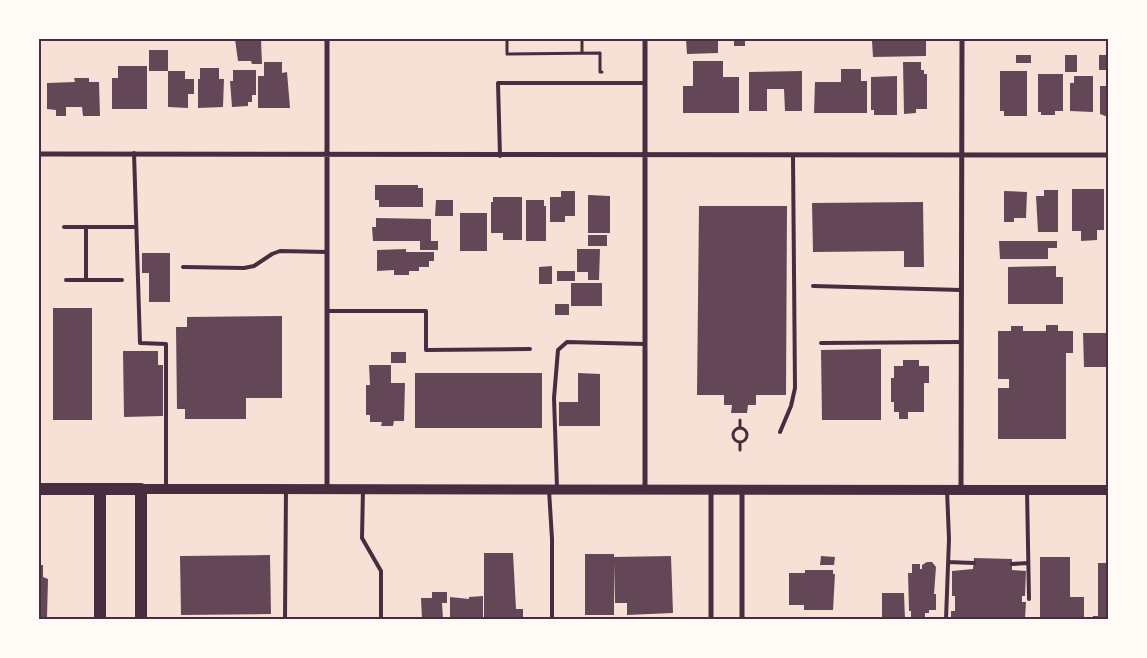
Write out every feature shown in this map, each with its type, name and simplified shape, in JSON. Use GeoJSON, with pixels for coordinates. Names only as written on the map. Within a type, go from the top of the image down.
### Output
{"type":"FeatureCollection","features":[{"type":"Feature","properties":{"kind":"main road"},"geometry":{"type":"LineString","coordinates":[[141,619],[142,489]]}},
{"type":"Feature","properties":{"kind":"main road"},"geometry":{"type":"LineString","coordinates":[[39,490],[1108,490]]}},
{"type":"Feature","properties":{"kind":"main road"},"geometry":{"type":"LineString","coordinates":[[100,490],[100,619]]}},
{"type":"Feature","properties":{"kind":"street"},"geometry":{"type":"LineString","coordinates":[[327,39],[327,489]]}},
{"type":"Feature","properties":{"kind":"street"},"geometry":{"type":"LineString","coordinates":[[645,39],[645,490]]}},
{"type":"Feature","properties":{"kind":"street"},"geometry":{"type":"LineString","coordinates":[[961,490],[962,39]]}},
{"type":"Feature","properties":{"kind":"street"},"geometry":{"type":"LineString","coordinates":[[39,154],[500,156],[1108,155]]}},
{"type":"Feature","properties":{"kind":"street"},"geometry":{"type":"LineString","coordinates":[[710,490],[711,619]]}},
{"type":"Feature","properties":{"kind":"street"},"geometry":{"type":"LineString","coordinates":[[742,490],[742,619]]}},
{"type":"Feature","properties":{"kind":"lane"},"geometry":{"type":"LineString","coordinates":[[500,156],[498,83],[645,83]]}},
{"type":"Feature","properties":{"kind":"lane"},"geometry":{"type":"LineString","coordinates":[[134,153],[140,343],[166,344],[166,489]]}},
{"type":"Feature","properties":{"kind":"lane"},"geometry":{"type":"LineString","coordinates":[[780,432],[791,406],[795,388],[793,156]]}},
{"type":"Feature","properties":{"kind":"lane"},"geometry":{"type":"LineString","coordinates":[[64,227],[136,227]]}},
{"type":"Feature","properties":{"kind":"lane"},"geometry":{"type":"LineString","coordinates":[[86,227],[86,280]]}},
{"type":"Feature","properties":{"kind":"lane"},"geometry":{"type":"LineString","coordinates":[[183,267],[244,268],[254,266],[280,251],[327,252]]}},
{"type":"Feature","properties":{"kind":"lane"},"geometry":{"type":"LineString","coordinates":[[66,280],[122,280]]}},
{"type":"Feature","properties":{"kind":"lane"},"geometry":{"type":"LineString","coordinates":[[813,286],[961,290]]}},
{"type":"Feature","properties":{"kind":"lane"},"geometry":{"type":"LineString","coordinates":[[327,311],[426,312],[426,350],[530,349]]}},
{"type":"Feature","properties":{"kind":"lane"},"geometry":{"type":"LineString","coordinates":[[552,619],[554,398],[558,350],[567,342],[645,344]]}},
{"type":"Feature","properties":{"kind":"lane"},"geometry":{"type":"LineString","coordinates":[[821,343],[961,342]]}},
{"type":"Feature","properties":{"kind":"lane"},"geometry":{"type":"LineString","coordinates":[[285,619],[286,489]]}},
{"type":"Feature","properties":{"kind":"lane"},"geometry":{"type":"LineString","coordinates":[[363,489],[362,538],[381,571],[381,619]]}},
{"type":"Feature","properties":{"kind":"lane"},"geometry":{"type":"LineString","coordinates":[[946,619],[948,562],[947,490]]}},
{"type":"Feature","properties":{"kind":"lane"},"geometry":{"type":"LineString","coordinates":[[1027,490],[1029,599]]}},
{"type":"Feature","properties":{"kind":"lane"},"geometry":{"type":"LineString","coordinates":[[948,562],[974,563]]}},
{"type":"Feature","properties":{"kind":"lane"},"geometry":{"type":"LineString","coordinates":[[1012,564],[1028,563]]}},
{"type":"Feature","properties":{"kind":"path"},"geometry":{"type":"LineString","coordinates":[[507,40],[507,54],[600,53],[600,72],[610,72]]}},
{"type":"Feature","properties":{"kind":"path"},"geometry":{"type":"LineString","coordinates":[[582,40],[582,53]]}},
{"type":"Feature","properties":{"kind":"path"},"geometry":{"type":"LineString","coordinates":[[740,420],[740,428]]}},
{"type":"Feature","properties":{"kind":"path"},"geometry":{"type":"LineString","coordinates":[[740,428],[745,430],[747,434],[746,438],[740,442],[734,439],[733,434],[734,430],[740,428]]}},
{"type":"Feature","properties":{"kind":"path"},"geometry":{"type":"LineString","coordinates":[[740,442],[740,450]]}},
{"type":"Feature","properties":{"kind":"building"},"geometry":{"type":"Polygon","coordinates":[[[235,39],[261,39],[262,64],[252,64],[251,61],[238,61],[235,39]]]}},
{"type":"Feature","properties":{"kind":"building"},"geometry":{"type":"Polygon","coordinates":[[[686,39],[718,39],[718,53],[687,54],[686,39]]]}},
{"type":"Feature","properties":{"kind":"building"},"geometry":{"type":"Polygon","coordinates":[[[734,39],[745,39],[745,46],[734,46],[734,39]]]}},
{"type":"Feature","properties":{"kind":"building"},"geometry":{"type":"Polygon","coordinates":[[[872,41],[926,41],[926,56],[873,57],[872,41]]]}},
{"type":"Feature","properties":{"kind":"building"},"geometry":{"type":"Polygon","coordinates":[[[149,50],[168,50],[168,71],[149,71],[149,50]]]}},
{"type":"Feature","properties":{"kind":"building"},"geometry":{"type":"Polygon","coordinates":[[[1016,55],[1031,55],[1031,63],[1016,63],[1016,55]]]}},
{"type":"Feature","properties":{"kind":"building"},"geometry":{"type":"Polygon","coordinates":[[[1065,55],[1077,55],[1077,72],[1065,72],[1065,55]]]}},
{"type":"Feature","properties":{"kind":"building"},"geometry":{"type":"Polygon","coordinates":[[[1099,55],[1108,55],[1108,70],[1099,70],[1099,55]]]}},
{"type":"Feature","properties":{"kind":"building"},"geometry":{"type":"Polygon","coordinates":[[[693,61],[723,61],[723,77],[739,77],[739,113],[683,113],[683,86],[693,86],[693,61]]]}},
{"type":"Feature","properties":{"kind":"building"},"geometry":{"type":"Polygon","coordinates":[[[264,62],[282,62],[282,73],[287,72],[290,108],[258,108],[258,76],[264,76],[264,62]]]}},
{"type":"Feature","properties":{"kind":"building"},"geometry":{"type":"Polygon","coordinates":[[[903,62],[921,62],[921,70],[924,70],[924,74],[927,74],[927,109],[916,109],[916,113],[904,114],[903,62]]]}},
{"type":"Feature","properties":{"kind":"building"},"geometry":{"type":"Polygon","coordinates":[[[118,66],[147,66],[147,109],[112,109],[112,78],[118,78],[118,66]]]}},
{"type":"Feature","properties":{"kind":"building"},"geometry":{"type":"Polygon","coordinates":[[[200,68],[219,68],[219,79],[224,79],[223,107],[198,108],[200,68]]]}},
{"type":"Feature","properties":{"kind":"building"},"geometry":{"type":"Polygon","coordinates":[[[841,69],[861,69],[861,81],[867,81],[867,113],[814,113],[815,82],[841,82],[841,69]]]}},
{"type":"Feature","properties":{"kind":"building"},"geometry":{"type":"Polygon","coordinates":[[[233,70],[256,70],[256,95],[252,95],[252,102],[248,102],[248,106],[232,107],[230,81],[233,81],[233,70]]]}},
{"type":"Feature","properties":{"kind":"building"},"geometry":{"type":"Polygon","coordinates":[[[168,71],[185,71],[185,79],[194,79],[194,94],[188,94],[188,108],[168,107],[168,71]]]}},
{"type":"Feature","properties":{"kind":"building"},"geometry":{"type":"Polygon","coordinates":[[[802,71],[802,111],[785,111],[784,89],[767,89],[767,111],[749,111],[749,72],[802,71]]]}},
{"type":"Feature","properties":{"kind":"building"},"geometry":{"type":"Polygon","coordinates":[[[1000,71],[1027,71],[1027,116],[1004,116],[1004,111],[1000,111],[1000,71]]]}},
{"type":"Feature","properties":{"kind":"building"},"geometry":{"type":"Polygon","coordinates":[[[1038,74],[1063,74],[1063,111],[1055,111],[1055,115],[1041,115],[1041,112],[1038,112],[1038,74]]]}},
{"type":"Feature","properties":{"kind":"building"},"geometry":{"type":"Polygon","coordinates":[[[897,76],[897,115],[874,115],[874,110],[871,110],[871,77],[897,76]]]}},
{"type":"Feature","properties":{"kind":"building"},"geometry":{"type":"Polygon","coordinates":[[[1074,76],[1093,76],[1093,112],[1070,111],[1070,83],[1074,83],[1074,76]]]}},
{"type":"Feature","properties":{"kind":"building"},"geometry":{"type":"Polygon","coordinates":[[[74,78],[89,78],[89,82],[99,82],[100,116],[83,116],[82,107],[66,107],[66,116],[56,116],[56,110],[47,109],[47,83],[75,82],[74,78]]]}},
{"type":"Feature","properties":{"kind":"building"},"geometry":{"type":"Polygon","coordinates":[[[1100,86],[1108,86],[1108,117],[1100,114],[1100,86]]]}},
{"type":"Feature","properties":{"kind":"building"},"geometry":{"type":"Polygon","coordinates":[[[375,185],[418,185],[418,188],[423,188],[423,207],[379,207],[379,200],[375,200],[375,185]]]}},
{"type":"Feature","properties":{"kind":"building"},"geometry":{"type":"Polygon","coordinates":[[[1072,189],[1104,189],[1104,230],[1097,230],[1097,240],[1081,241],[1081,231],[1072,231],[1072,189]]]}},
{"type":"Feature","properties":{"kind":"building"},"geometry":{"type":"Polygon","coordinates":[[[1044,190],[1058,190],[1058,232],[1038,232],[1036,196],[1044,196],[1044,190]]]}},
{"type":"Feature","properties":{"kind":"building"},"geometry":{"type":"Polygon","coordinates":[[[561,191],[575,191],[575,216],[565,216],[565,222],[550,222],[550,197],[561,197],[561,191]]]}},
{"type":"Feature","properties":{"kind":"building"},"geometry":{"type":"Polygon","coordinates":[[[1004,191],[1027,192],[1026,218],[1014,218],[1014,222],[1004,222],[1004,191]]]}},
{"type":"Feature","properties":{"kind":"building"},"geometry":{"type":"Polygon","coordinates":[[[588,195],[610,196],[610,233],[588,233],[588,195]]]}},
{"type":"Feature","properties":{"kind":"building"},"geometry":{"type":"Polygon","coordinates":[[[493,197],[522,197],[522,240],[503,240],[503,233],[491,233],[491,202],[493,202],[493,197]]]}},
{"type":"Feature","properties":{"kind":"building"},"geometry":{"type":"Polygon","coordinates":[[[436,200],[453,200],[453,216],[435,216],[436,200]]]}},
{"type":"Feature","properties":{"kind":"building"},"geometry":{"type":"Polygon","coordinates":[[[526,200],[544,200],[544,206],[546,206],[546,241],[526,241],[526,200]]]}},
{"type":"Feature","properties":{"kind":"building"},"geometry":{"type":"Polygon","coordinates":[[[923,202],[924,267],[904,267],[904,251],[813,252],[812,203],[923,202]]]}},
{"type":"Feature","properties":{"kind":"building"},"geometry":{"type":"Polygon","coordinates":[[[699,206],[787,206],[786,395],[756,395],[756,405],[748,405],[747,413],[731,413],[732,405],[724,405],[724,395],[697,395],[699,206]]]}},
{"type":"Feature","properties":{"kind":"building"},"geometry":{"type":"Polygon","coordinates":[[[460,213],[487,213],[487,251],[460,251],[460,213]]]}},
{"type":"Feature","properties":{"kind":"building"},"geometry":{"type":"Polygon","coordinates":[[[376,218],[431,219],[431,241],[438,241],[438,250],[420,250],[420,241],[373,241],[372,227],[376,227],[376,218]]]}},
{"type":"Feature","properties":{"kind":"building"},"geometry":{"type":"Polygon","coordinates":[[[588,235],[607,235],[607,246],[588,246],[588,235]]]}},
{"type":"Feature","properties":{"kind":"building"},"geometry":{"type":"Polygon","coordinates":[[[999,241],[1057,241],[1057,248],[1048,248],[1048,259],[1000,259],[999,241]]]}},
{"type":"Feature","properties":{"kind":"building"},"geometry":{"type":"Polygon","coordinates":[[[406,249],[406,252],[434,252],[434,261],[429,261],[429,267],[419,267],[419,271],[409,271],[409,275],[394,275],[394,270],[377,271],[377,250],[406,249]]]}},
{"type":"Feature","properties":{"kind":"building"},"geometry":{"type":"Polygon","coordinates":[[[577,249],[600,249],[599,280],[588,280],[588,272],[577,272],[577,249]]]}},
{"type":"Feature","properties":{"kind":"building"},"geometry":{"type":"Polygon","coordinates":[[[142,253],[170,253],[170,302],[149,302],[149,273],[142,273],[142,253]]]}},
{"type":"Feature","properties":{"kind":"building"},"geometry":{"type":"Polygon","coordinates":[[[552,266],[552,284],[539,284],[539,267],[552,266]]]}},
{"type":"Feature","properties":{"kind":"building"},"geometry":{"type":"Polygon","coordinates":[[[1056,266],[1056,277],[1063,277],[1063,304],[1008,304],[1008,267],[1056,266]]]}},
{"type":"Feature","properties":{"kind":"building"},"geometry":{"type":"Polygon","coordinates":[[[557,271],[575,271],[575,281],[557,281],[557,271]]]}},
{"type":"Feature","properties":{"kind":"building"},"geometry":{"type":"Polygon","coordinates":[[[571,283],[602,283],[602,306],[571,306],[571,283]]]}},
{"type":"Feature","properties":{"kind":"building"},"geometry":{"type":"Polygon","coordinates":[[[555,304],[569,304],[569,315],[555,315],[555,304]]]}},
{"type":"Feature","properties":{"kind":"building"},"geometry":{"type":"Polygon","coordinates":[[[53,308],[92,308],[92,420],[53,420],[53,308]]]}},
{"type":"Feature","properties":{"kind":"building"},"geometry":{"type":"Polygon","coordinates":[[[282,316],[282,398],[246,398],[246,419],[185,419],[185,409],[177,409],[176,327],[187,327],[187,317],[282,316]]]}},
{"type":"Feature","properties":{"kind":"building"},"geometry":{"type":"Polygon","coordinates":[[[1046,325],[1058,325],[1058,331],[1073,331],[1073,353],[1066,353],[1066,439],[998,439],[998,388],[1009,388],[1009,379],[998,379],[998,331],[1011,331],[1011,326],[1023,326],[1023,331],[1046,331],[1046,325]]]}},
{"type":"Feature","properties":{"kind":"building"},"geometry":{"type":"Polygon","coordinates":[[[1083,333],[1108,333],[1108,367],[1084,367],[1083,333]]]}},
{"type":"Feature","properties":{"kind":"building"},"geometry":{"type":"Polygon","coordinates":[[[881,349],[881,420],[822,420],[821,350],[881,349]]]}},
{"type":"Feature","properties":{"kind":"building"},"geometry":{"type":"Polygon","coordinates":[[[123,351],[158,351],[158,365],[163,365],[163,416],[124,417],[123,351]]]}},
{"type":"Feature","properties":{"kind":"building"},"geometry":{"type":"Polygon","coordinates":[[[391,352],[406,352],[406,363],[391,363],[391,352]]]}},
{"type":"Feature","properties":{"kind":"building"},"geometry":{"type":"Polygon","coordinates":[[[903,360],[919,360],[919,366],[929,366],[929,383],[924,383],[924,412],[908,412],[908,419],[899,419],[899,412],[894,412],[894,402],[891,402],[891,378],[894,378],[894,366],[903,366],[903,360]]]}},
{"type":"Feature","properties":{"kind":"building"},"geometry":{"type":"Polygon","coordinates":[[[369,365],[391,365],[391,383],[405,383],[404,421],[394,421],[393,426],[381,426],[382,422],[370,422],[370,415],[366,415],[366,385],[370,385],[369,365]]]}},
{"type":"Feature","properties":{"kind":"building"},"geometry":{"type":"Polygon","coordinates":[[[415,373],[542,373],[542,428],[415,428],[415,373]]]}},
{"type":"Feature","properties":{"kind":"building"},"geometry":{"type":"Polygon","coordinates":[[[578,373],[600,374],[600,426],[559,426],[559,402],[578,402],[578,373]]]}},
{"type":"Feature","properties":{"kind":"building"},"geometry":{"type":"Polygon","coordinates":[[[1106,551],[1108,551],[1108,619],[1093,619],[1093,616],[1098,616],[1098,563],[1106,563],[1106,551]]]}},
{"type":"Feature","properties":{"kind":"building"},"geometry":{"type":"Polygon","coordinates":[[[484,553],[513,553],[516,609],[523,609],[523,619],[484,619],[484,553]]]}},
{"type":"Feature","properties":{"kind":"building"},"geometry":{"type":"Polygon","coordinates":[[[585,554],[614,554],[614,557],[671,556],[673,613],[627,615],[627,603],[615,603],[614,562],[614,615],[585,615],[585,554]]]}},
{"type":"Feature","properties":{"kind":"building"},"geometry":{"type":"Polygon","coordinates":[[[270,555],[271,614],[181,615],[180,556],[270,555]]]}},
{"type":"Feature","properties":{"kind":"building"},"geometry":{"type":"Polygon","coordinates":[[[821,556],[835,557],[834,565],[820,565],[821,556]]]}},
{"type":"Feature","properties":{"kind":"building"},"geometry":{"type":"Polygon","coordinates":[[[1040,557],[1070,557],[1070,597],[1084,597],[1084,619],[1040,619],[1040,557]]]}},
{"type":"Feature","properties":{"kind":"building"},"geometry":{"type":"Polygon","coordinates":[[[974,558],[1012,559],[1012,570],[1026,571],[1025,596],[1022,596],[1022,602],[1026,602],[1025,619],[951,619],[951,611],[955,611],[955,596],[952,596],[952,571],[973,569],[974,558]]]}},
{"type":"Feature","properties":{"kind":"building"},"geometry":{"type":"Polygon","coordinates":[[[932,562],[936,567],[934,594],[936,594],[936,610],[929,610],[929,613],[925,613],[925,618],[911,618],[911,611],[909,611],[908,573],[912,573],[912,564],[920,564],[920,569],[922,569],[922,565],[932,562]]]}},
{"type":"Feature","properties":{"kind":"building"},"geometry":{"type":"Polygon","coordinates":[[[39,565],[43,565],[43,577],[48,579],[47,618],[39,618],[39,565]]]}},
{"type":"Feature","properties":{"kind":"building"},"geometry":{"type":"Polygon","coordinates":[[[805,570],[833,570],[833,574],[835,574],[833,610],[804,610],[804,605],[789,605],[789,573],[805,573],[805,570]]]}},
{"type":"Feature","properties":{"kind":"building"},"geometry":{"type":"Polygon","coordinates":[[[432,592],[447,592],[447,603],[442,603],[443,619],[422,619],[421,598],[432,598],[432,592]]]}},
{"type":"Feature","properties":{"kind":"building"},"geometry":{"type":"Polygon","coordinates":[[[882,593],[904,593],[905,619],[882,619],[882,593]]]}},
{"type":"Feature","properties":{"kind":"building"},"geometry":{"type":"Polygon","coordinates":[[[483,596],[483,619],[450,619],[450,597],[469,599],[469,597],[483,596]]]}}]}
